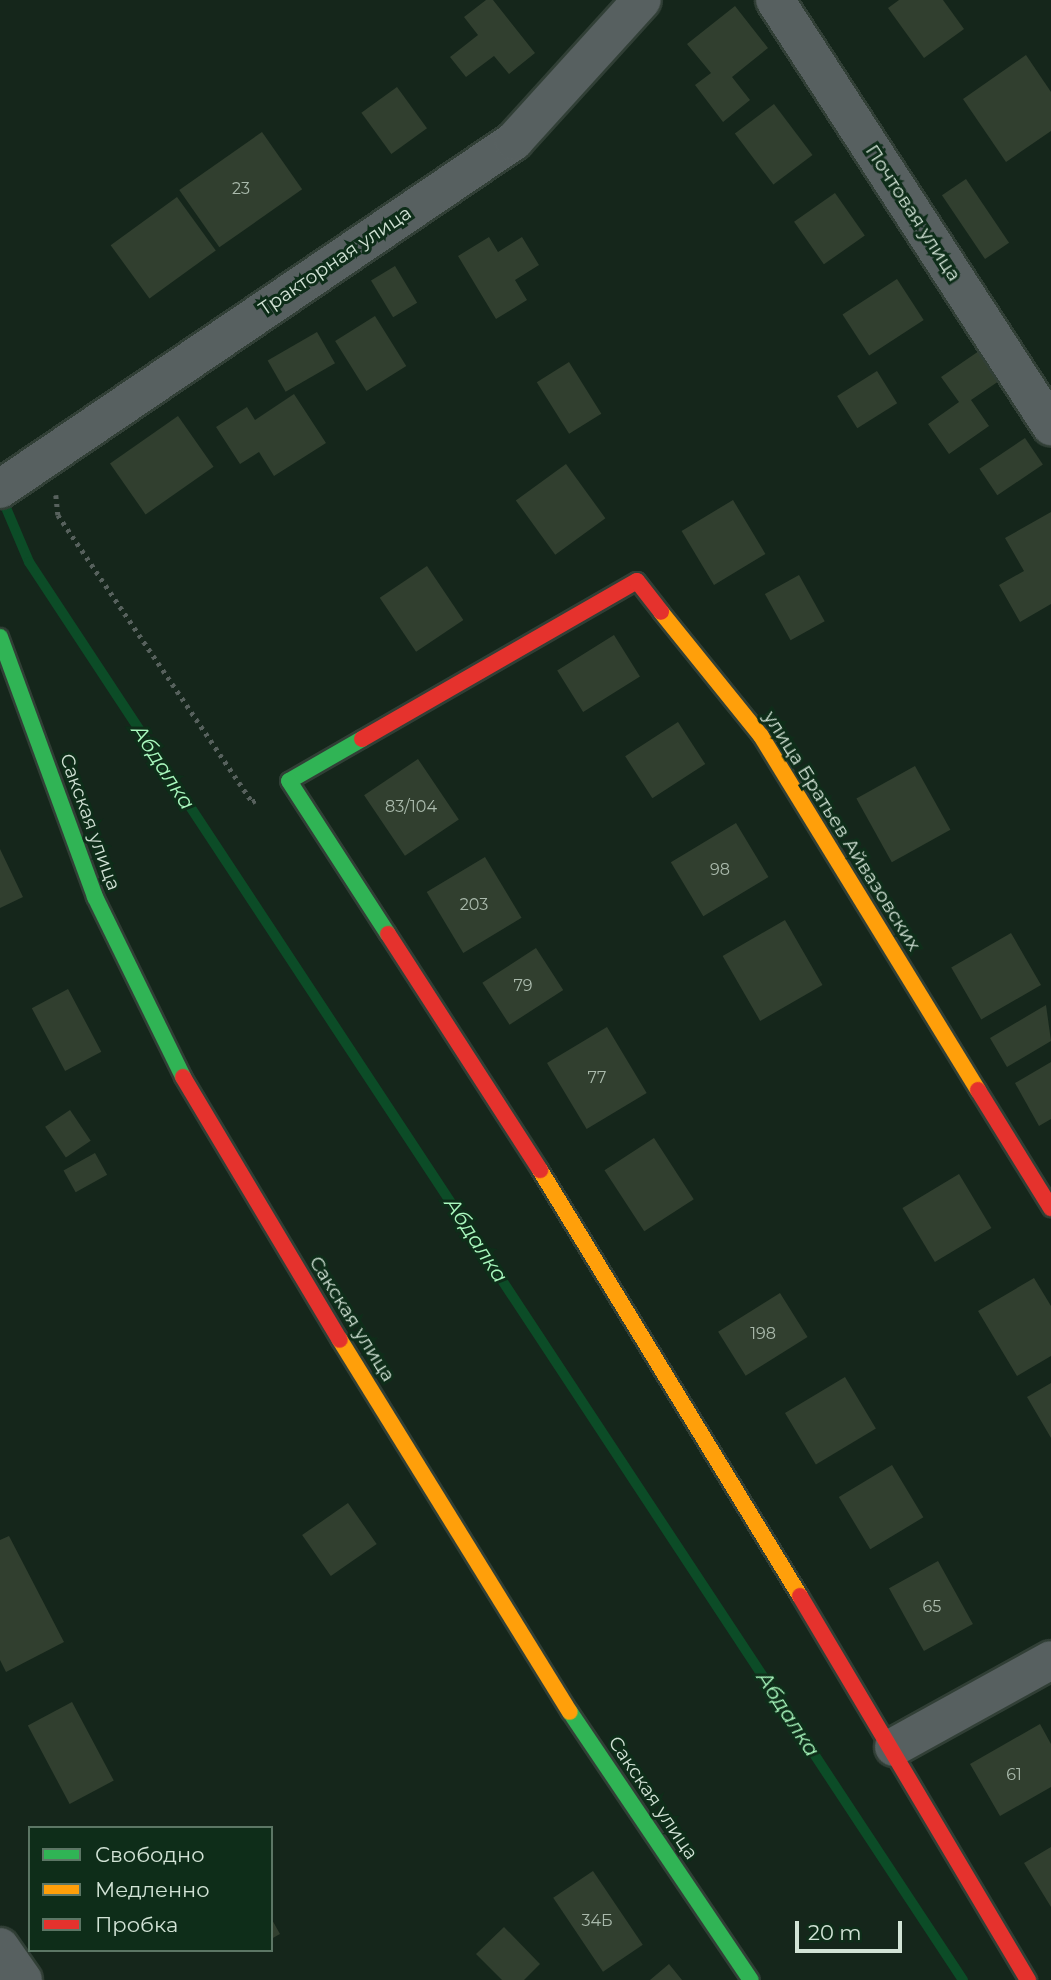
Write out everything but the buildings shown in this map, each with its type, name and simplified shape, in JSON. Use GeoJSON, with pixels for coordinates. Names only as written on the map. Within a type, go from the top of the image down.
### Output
{"type":"FeatureCollection","features":[{"type":"Feature","properties":{"kind":"street","name":"Почтовая улица"},"geometry":{"type":"LineString","coordinates":[[775,0],[1051,426]]}},
{"type":"Feature","properties":{"kind":"street","name":"Тракторная улица"},"geometry":{"type":"LineString","coordinates":[[0,489],[49,453],[514,141],[638,1]]}},
{"type":"Feature","properties":{"kind":"street","name":"улица Братьев Айвазовских"},"geometry":{"type":"LineString","coordinates":[[289,781],[637,581],[761,736],[1051,1208]]}},
{"type":"Feature","properties":{"kind":"street","name":"Сакская улица"},"geometry":{"type":"LineString","coordinates":[[0,636],[95,897],[201,1114],[548,1679],[751,1980]]}},
{"type":"Feature","properties":{"kind":"street"},"geometry":{"type":"LineString","coordinates":[[289,781],[628,1305],[894,1747],[1028,1980]]}},
{"type":"Feature","properties":{"kind":"street"},"geometry":{"type":"LineString","coordinates":[[894,1747],[1051,1660]]}},
{"type":"Feature","properties":{"kind":"street"},"geometry":{"type":"LineString","coordinates":[[0,1949],[4,1980]]}},
{"type":"Feature","properties":{"kind":"street"},"geometry":{"type":"LineString","coordinates":[[0,1949],[23,1980]]}},
{"type":"Feature","properties":{"kind":"path"},"geometry":{"type":"LineString","coordinates":[[49,453],[58,515],[252,802],[289,781]]}},
{"type":"Feature","properties":{"kind":"waterway","name":"Абдалка"},"geometry":{"type":"LineString","coordinates":[[1,496],[29,562],[963,1980]]}},
{"type":"Feature","properties":{"kind":"traffic: fast"},"geometry":{"type":"LineString","coordinates":[[0,637],[95,897],[183,1077]]}},
{"type":"Feature","properties":{"kind":"traffic: fast"},"geometry":{"type":"LineString","coordinates":[[362,739],[289,781],[388,934]]}},
{"type":"Feature","properties":{"kind":"traffic: fast"},"geometry":{"type":"LineString","coordinates":[[570,1712],[751,1980]]}},
{"type":"Feature","properties":{"kind":"traffic: slow"},"geometry":{"type":"LineString","coordinates":[[661,612],[761,736],[978,1090]]}},
{"type":"Feature","properties":{"kind":"traffic: slow"},"geometry":{"type":"LineString","coordinates":[[540,1170],[800,1596]]}},
{"type":"Feature","properties":{"kind":"traffic: slow"},"geometry":{"type":"LineString","coordinates":[[340,1340],[570,1712]]}},
{"type":"Feature","properties":{"kind":"traffic: jam"},"geometry":{"type":"LineString","coordinates":[[362,739],[637,581],[661,612]]}},
{"type":"Feature","properties":{"kind":"traffic: jam"},"geometry":{"type":"LineString","coordinates":[[388,934],[540,1170]]}},
{"type":"Feature","properties":{"kind":"traffic: jam"},"geometry":{"type":"LineString","coordinates":[[183,1077],[340,1340]]}},
{"type":"Feature","properties":{"kind":"traffic: jam"},"geometry":{"type":"LineString","coordinates":[[978,1090],[1051,1208]]}},
{"type":"Feature","properties":{"kind":"traffic: jam"},"geometry":{"type":"LineString","coordinates":[[800,1596],[1028,1980]]}}]}
